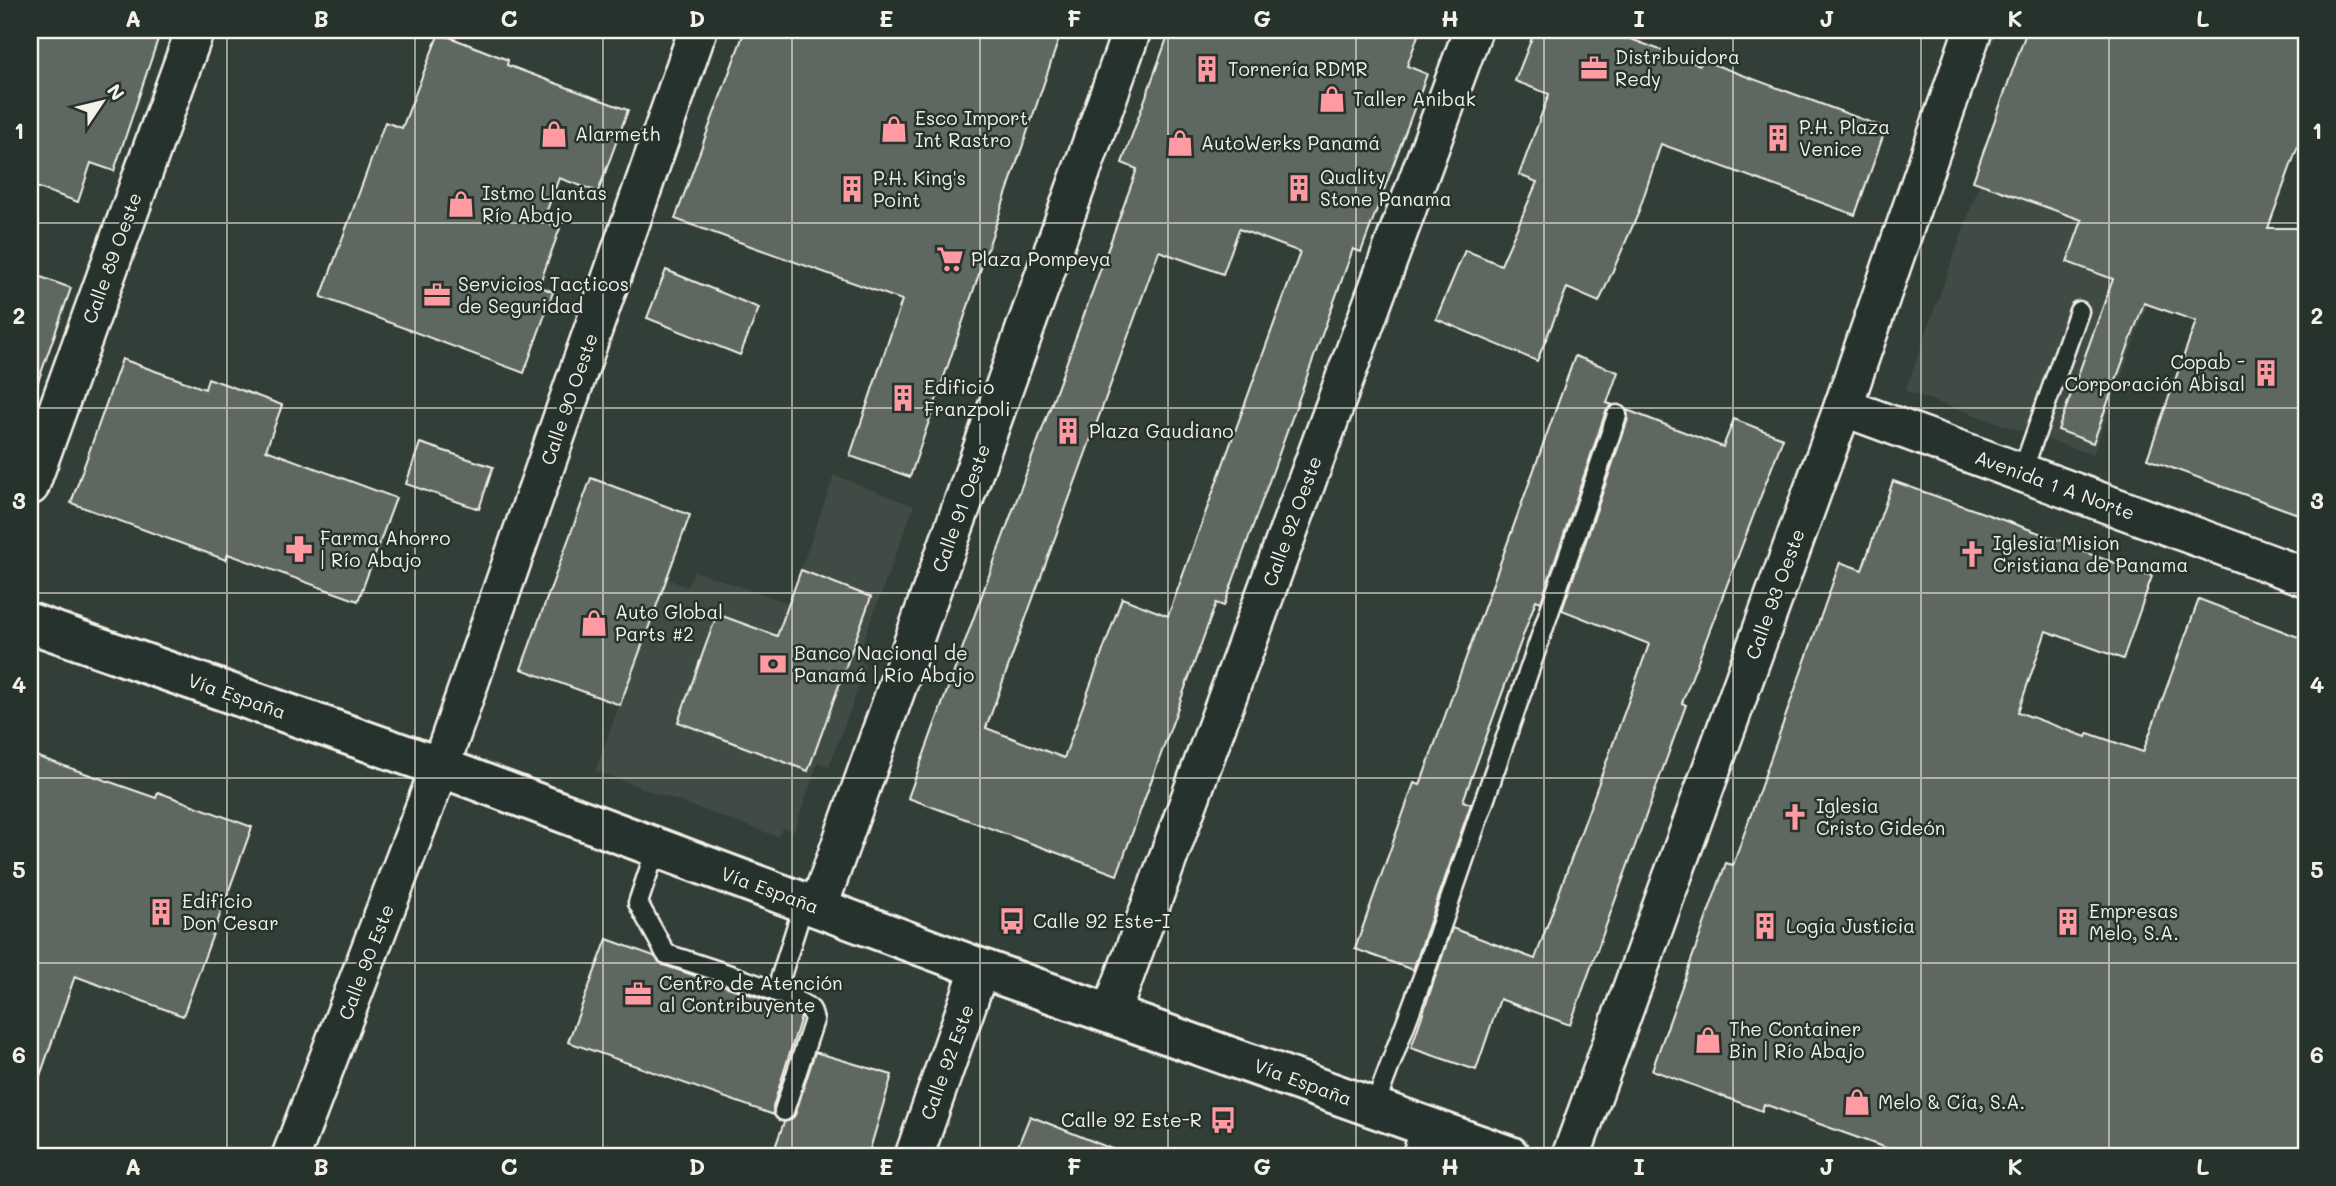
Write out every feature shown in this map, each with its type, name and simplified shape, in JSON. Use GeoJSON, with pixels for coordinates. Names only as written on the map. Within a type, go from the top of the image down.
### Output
{"type":"FeatureCollection","features":[{"type":"Feature","properties":{"kind":"main road","name":"Vía España"},"geometry":{"type":"LineString","coordinates":[[30,623],[440,767],[981,968],[1374,1108],[1426,1142],[1510,1156]]}},
{"type":"Feature","properties":{"kind":"street","name":"Calle 89 Oeste"},"geometry":{"type":"LineString","coordinates":[[30,486],[195,30]]}},
{"type":"Feature","properties":{"kind":"street","name":"Calle 90 Oeste"},"geometry":{"type":"LineString","coordinates":[[440,767],[698,30]]}},
{"type":"Feature","properties":{"kind":"street","name":"Calle 91 Oeste"},"geometry":{"type":"LineString","coordinates":[[811,905],[1132,30]]}},
{"type":"Feature","properties":{"kind":"street","name":"Calle 92 Oeste"},"geometry":{"type":"LineString","coordinates":[[1111,1013],[1473,30]]}},
{"type":"Feature","properties":{"kind":"street","name":"Calle 93 Oeste"},"geometry":{"type":"LineString","coordinates":[[1571,1156],[1843,407],[1973,30]]}},
{"type":"Feature","properties":{"kind":"street","name":"Avenida 1 A Norte"},"geometry":{"type":"LineString","coordinates":[[1843,407],[2306,575]]}},
{"type":"Feature","properties":{"kind":"street","name":"Calle 90 Este"},"geometry":{"type":"LineString","coordinates":[[291,1156],[440,767]]}},
{"type":"Feature","properties":{"kind":"street","name":"Calle 92 Este"},"geometry":{"type":"LineString","coordinates":[[914,1156],[981,968]]}},
{"type":"Feature","properties":{"kind":"lane"},"geometry":{"type":"LineString","coordinates":[[2022,472],[2079,311]]}},
{"type":"Feature","properties":{"kind":"lane"},"geometry":{"type":"LineString","coordinates":[[1374,1108],[1430,958],[1617,415]]}},
{"type":"Feature","properties":{"kind":"lane"},"geometry":{"type":"LineString","coordinates":[[656,849],[638,903],[666,954],[776,992],[805,1004],[812,1010],[814,1020],[784,1111]]}},
{"type":"Feature","properties":{"kind":"lane"},"geometry":{"type":"LineString","coordinates":[[776,992],[811,905]]}},
{"type":"Feature","properties":{"kind":"shaded area"},"geometry":{"type":"Polygon","coordinates":[[[1980,183],[2166,253],[2093,455],[1905,391],[1980,183]]]}},
{"type":"Feature","properties":{"kind":"shaded area"},"geometry":{"type":"Polygon","coordinates":[[[834,475],[914,506],[857,658],[865,664],[863,676],[829,767],[818,762],[794,832],[782,828],[778,837],[595,771],[666,578],[687,587],[694,571],[789,603],[834,475]]]}},
{"type":"Feature","properties":{"kind":"building"},"geometry":{"type":"Polygon","coordinates":[[[30,30],[161,30],[114,171],[91,163],[78,202],[30,185],[30,30]]]}},
{"type":"Feature","properties":{"kind":"building"},"geometry":{"type":"Polygon","coordinates":[[[745,30],[1062,30],[910,477],[850,456],[902,300],[675,219],[745,30]]]}},
{"type":"Feature","properties":{"kind":"building","name":"Plaza Gaudiano"},"geometry":{"type":"Polygon","coordinates":[[[1170,30],[1420,30],[1407,66],[1427,74],[1361,252],[1353,249],[1224,606],[1216,603],[1117,875],[908,798],[1137,169],[1122,163],[1170,30]],[[1239,229],[1223,274],[1159,251],[986,728],[1064,758],[1122,598],[1168,616],[1300,252],[1239,229]]]}},
{"type":"Feature","properties":{"kind":"building"},"geometry":{"type":"Polygon","coordinates":[[[1535,30],[1607,30],[1700,65],[1702,60],[1886,128],[1855,215],[1661,144],[1638,214],[1599,302],[1567,288],[1537,361],[1436,319],[1465,250],[1501,265],[1537,182],[1519,175],[1549,94],[1515,81],[1535,30]]]}},
{"type":"Feature","properties":{"kind":"building"},"geometry":{"type":"Polygon","coordinates":[[[2027,30],[2306,30],[2306,149],[2298,146],[2268,228],[2306,228],[2306,517],[2147,459],[2196,321],[2144,303],[2093,443],[2058,430],[2113,279],[2067,262],[2082,220],[1973,181],[2027,30]]]}},
{"type":"Feature","properties":{"kind":"building"},"geometry":{"type":"Polygon","coordinates":[[[439,33],[508,60],[507,65],[628,110],[598,192],[559,178],[543,221],[560,228],[539,286],[553,292],[524,373],[321,297],[385,122],[402,128],[439,33]]]}},
{"type":"Feature","properties":{"kind":"building"},"geometry":{"type":"Polygon","coordinates":[[[666,270],[759,308],[740,355],[647,318],[666,270]]]}},
{"type":"Feature","properties":{"kind":"building"},"geometry":{"type":"Polygon","coordinates":[[[30,273],[71,288],[34,393],[30,392],[30,273]]]}},
{"type":"Feature","properties":{"kind":"building"},"geometry":{"type":"Polygon","coordinates":[[[1575,356],[1618,372],[1607,403],[1613,405],[1606,411],[1541,602],[1536,600],[1463,801],[1471,804],[1413,970],[1355,949],[1414,783],[1420,785],[1575,356]]]}},
{"type":"Feature","properties":{"kind":"building"},"geometry":{"type":"Polygon","coordinates":[[[122,359],[205,389],[208,378],[282,405],[266,450],[396,498],[358,601],[228,554],[226,560],[71,503],[122,359]]]}},
{"type":"Feature","properties":{"kind":"building"},"geometry":{"type":"Polygon","coordinates":[[[1627,410],[1723,447],[1734,419],[1783,438],[1682,703],[1686,705],[1570,1025],[1500,999],[1476,1070],[1411,1048],[1452,928],[1535,959],[1649,644],[1562,610],[1628,419],[1627,410]]]}},
{"type":"Feature","properties":{"kind":"building"},"geometry":{"type":"Polygon","coordinates":[[[420,443],[493,467],[479,509],[406,484],[420,443]]]}},
{"type":"Feature","properties":{"kind":"building","name":"Auto Global Parts #2"},"geometry":{"type":"Polygon","coordinates":[[[591,478],[690,515],[620,705],[521,669],[591,478]]]}},
{"type":"Feature","properties":{"kind":"building"},"geometry":{"type":"Polygon","coordinates":[[[1893,481],[2152,576],[2123,659],[2046,631],[2018,712],[2086,737],[2088,733],[2143,752],[2199,599],[2306,640],[2306,1156],[1908,1156],[1764,1104],[1762,1111],[1652,1070],[1726,863],[1733,865],[1840,562],[1862,570],[1893,481]]]}},
{"type":"Feature","properties":{"kind":"building","name":"Banco Nacional de Panamá | Río Abajo"},"geometry":{"type":"Polygon","coordinates":[[[801,570],[871,597],[808,771],[678,722],[717,614],[777,636],[801,570]]]}},
{"type":"Feature","properties":{"kind":"building"},"geometry":{"type":"Polygon","coordinates":[[[30,754],[156,798],[158,792],[252,827],[183,1016],[75,976],[34,1093],[30,1092],[30,754]]]}},
{"type":"Feature","properties":{"kind":"building"},"geometry":{"type":"Polygon","coordinates":[[[607,939],[654,956],[663,965],[763,999],[801,1017],[773,1107],[774,1115],[568,1042],[607,939]]]}},
{"type":"Feature","properties":{"kind":"building"},"geometry":{"type":"Polygon","coordinates":[[[815,1052],[892,1075],[868,1156],[772,1156],[784,1122],[795,1115],[815,1052]]]}},
{"type":"Feature","properties":{"kind":"building"},"geometry":{"type":"Polygon","coordinates":[[[1030,1116],[1127,1155],[1014,1156],[1030,1116]]]}},
{"type":"Feature","properties":{"kind":"place","name":"Distribuidora Redy"},"geometry":{"type":"Point","coordinates":[1594,68]}},
{"type":"Feature","properties":{"kind":"place","name":"Tornería RDMR"},"geometry":{"type":"Point","coordinates":[1207,69]}},
{"type":"Feature","properties":{"kind":"place","name":"Taller Anibak"},"geometry":{"type":"Point","coordinates":[1332,99]}},
{"type":"Feature","properties":{"kind":"place","name":"Esco Import Int Rastro"},"geometry":{"type":"Point","coordinates":[894,129]}},
{"type":"Feature","properties":{"kind":"place","name":"Alarmeth"},"geometry":{"type":"Point","coordinates":[554,134]}},
{"type":"Feature","properties":{"kind":"place","name":"P.H. Plaza Venice"},"geometry":{"type":"Point","coordinates":[1778,138]}},
{"type":"Feature","properties":{"kind":"place","name":"AutoWerks Panamá"},"geometry":{"type":"Point","coordinates":[1180,143]}},
{"type":"Feature","properties":{"kind":"place","name":"Quality Stone Panama"},"geometry":{"type":"Point","coordinates":[1299,188]}},
{"type":"Feature","properties":{"kind":"place","name":"P.H. King's Point"},"geometry":{"type":"Point","coordinates":[852,189]}},
{"type":"Feature","properties":{"kind":"place","name":"Istmo Llantas Río Abajo"},"geometry":{"type":"Point","coordinates":[461,204]}},
{"type":"Feature","properties":{"kind":"place","name":"Plaza Pompeya"},"geometry":{"type":"Point","coordinates":[950,259]}},
{"type":"Feature","properties":{"kind":"place","name":"Servicios Tacticos de Seguridad"},"geometry":{"type":"Point","coordinates":[437,295]}},
{"type":"Feature","properties":{"kind":"place","name":"Copab - Corporación Abisal"},"geometry":{"type":"Point","coordinates":[2266,373]}},
{"type":"Feature","properties":{"kind":"place","name":"Edificio Franzpoli"},"geometry":{"type":"Point","coordinates":[903,398]}},
{"type":"Feature","properties":{"kind":"place","name":"Plaza Gaudiano"},"geometry":{"type":"Point","coordinates":[1068,431]}},
{"type":"Feature","properties":{"kind":"place","name":"Farma Ahorro | Río Abajo"},"geometry":{"type":"Point","coordinates":[299,549]}},
{"type":"Feature","properties":{"kind":"place","name":"Iglesia Mision Cristiana de Panama"},"geometry":{"type":"Point","coordinates":[1972,554]}},
{"type":"Feature","properties":{"kind":"place","name":"Auto Global Parts #2"},"geometry":{"type":"Point","coordinates":[594,623]}},
{"type":"Feature","properties":{"kind":"place","name":"Banco Nacional de Panamá | Río Abajo"},"geometry":{"type":"Point","coordinates":[773,664]}},
{"type":"Feature","properties":{"kind":"place","name":"Iglesia Cristo Gideón"},"geometry":{"type":"Point","coordinates":[1795,817]}},
{"type":"Feature","properties":{"kind":"place","name":"Edificio Don Cesar"},"geometry":{"type":"Point","coordinates":[161,912]}},
{"type":"Feature","properties":{"kind":"place","name":"Calle 92 Este-I"},"geometry":{"type":"Point","coordinates":[1012,921]}},
{"type":"Feature","properties":{"kind":"place","name":"Empresas Melo, S.A."},"geometry":{"type":"Point","coordinates":[2068,922]}},
{"type":"Feature","properties":{"kind":"place","name":"Logia Justicia"},"geometry":{"type":"Point","coordinates":[1765,926]}},
{"type":"Feature","properties":{"kind":"place","name":"Centro de Atención al Contribuyente"},"geometry":{"type":"Point","coordinates":[638,994]}},
{"type":"Feature","properties":{"kind":"place","name":"The Container Bin | Río Abajo"},"geometry":{"type":"Point","coordinates":[1708,1040]}},
{"type":"Feature","properties":{"kind":"place","name":"Melo & Cía, S.A."},"geometry":{"type":"Point","coordinates":[1857,1102]}},
{"type":"Feature","properties":{"kind":"place","name":"Calle 92 Este-R"},"geometry":{"type":"Point","coordinates":[1223,1120]}}]}
